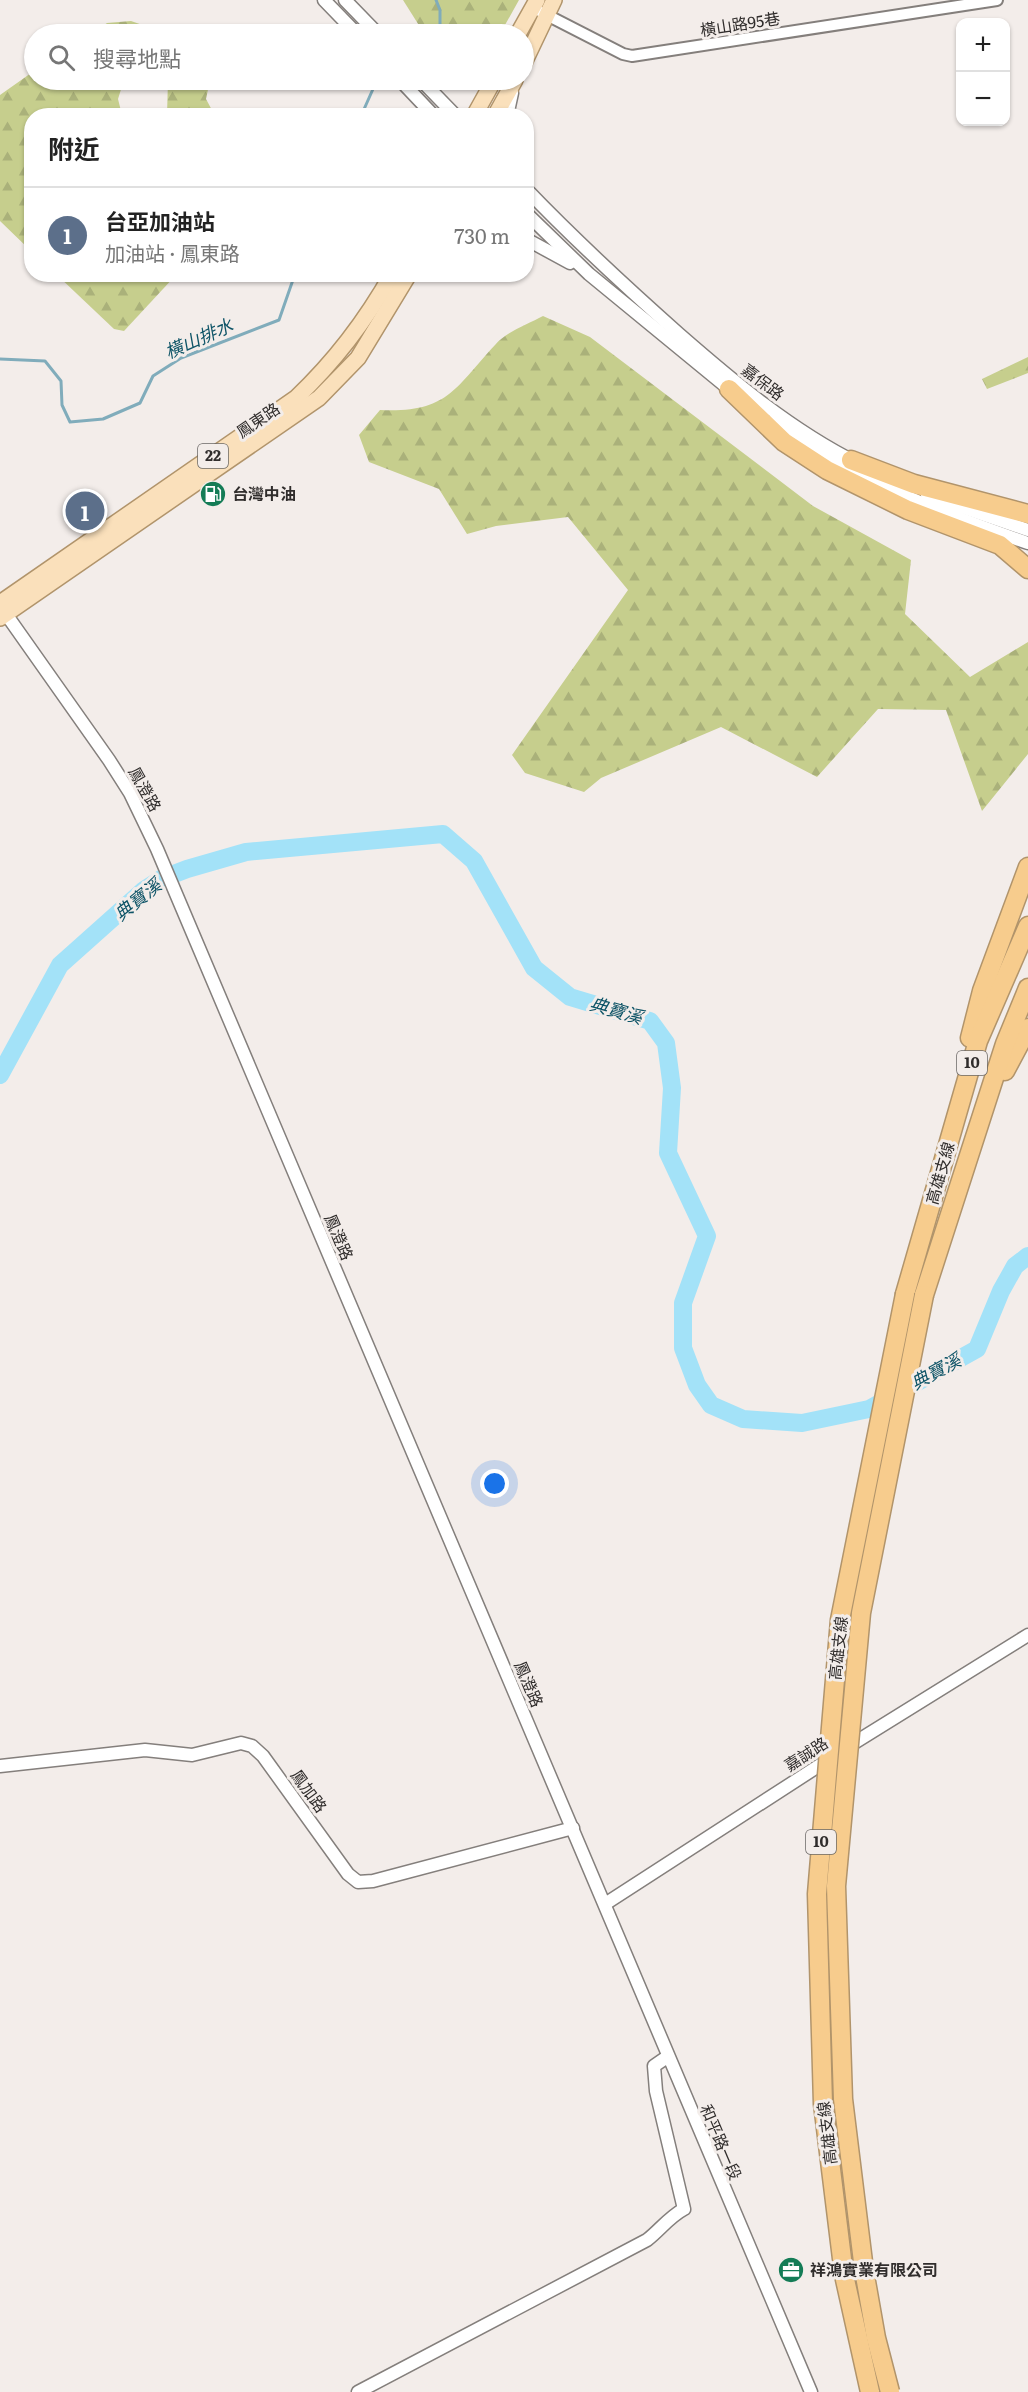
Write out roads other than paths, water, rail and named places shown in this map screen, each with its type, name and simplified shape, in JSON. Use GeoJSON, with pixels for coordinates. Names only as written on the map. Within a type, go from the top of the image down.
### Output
{"type":"FeatureCollection","features":[{"type":"Feature","properties":{"kind":"highway"},"geometry":{"type":"LineString","coordinates":[[729,390],[784,442],[827,470],[908,510],[1000,545],[1028,569]]}},
{"type":"Feature","properties":{"kind":"highway"},"geometry":{"type":"LineString","coordinates":[[851,460],[914,484],[1028,514]]}},
{"type":"Feature","properties":{"kind":"highway"},"geometry":{"type":"LineString","coordinates":[[930,1206],[978,1006],[1028,867]]}},
{"type":"Feature","properties":{"kind":"highway","name":"高雄支線"},"geometry":{"type":"LineString","coordinates":[[870,2392],[844,2275],[823,2104],[818,1893],[840,1620],[905,1294],[978,1041],[1028,926]]}},
{"type":"Feature","properties":{"kind":"highway","name":"高雄支線"},"geometry":{"type":"LineString","coordinates":[[890,2392],[876,2338],[864,2270],[843,2099],[836,1886],[861,1613],[924,1295],[1005,1044],[1028,988]]}},
{"type":"Feature","properties":{"kind":"highway"},"geometry":{"type":"LineString","coordinates":[[982,1112],[1028,1028]]}},
{"type":"Feature","properties":{"kind":"main road"},"geometry":{"type":"LineString","coordinates":[[526,24],[539,8],[554,0]]}},
{"type":"Feature","properties":{"kind":"main road"},"geometry":{"type":"LineString","coordinates":[[534,26],[539,8]]}},
{"type":"Feature","properties":{"kind":"main road"},"geometry":{"type":"LineString","coordinates":[[478,108],[488,90]]}},
{"type":"Feature","properties":{"kind":"main road"},"geometry":{"type":"LineString","coordinates":[[500,108],[510,90]]}},
{"type":"Feature","properties":{"kind":"main road","name":"鳳東路"},"geometry":{"type":"LineString","coordinates":[[1,610],[232,451],[296,399],[332,364],[399,282]]}},
{"type":"Feature","properties":{"kind":"street"},"geometry":{"type":"LineString","coordinates":[[324,0],[347,24]]}},
{"type":"Feature","properties":{"kind":"street"},"geometry":{"type":"LineString","coordinates":[[335,12],[345,0],[368,24]]}},
{"type":"Feature","properties":{"kind":"street","name":"橫山路95巷"},"geometry":{"type":"LineString","coordinates":[[539,8],[622,54],[632,56],[998,0]]}},
{"type":"Feature","properties":{"kind":"street"},"geometry":{"type":"LineString","coordinates":[[409,90],[426,108]]}},
{"type":"Feature","properties":{"kind":"street"},"geometry":{"type":"LineString","coordinates":[[431,90],[448,108]]}},
{"type":"Feature","properties":{"kind":"street"},"geometry":{"type":"LineString","coordinates":[[509,108],[514,90]]}},
{"type":"Feature","properties":{"kind":"street"},"geometry":{"type":"LineString","coordinates":[[534,194],[543,206]]}},
{"type":"Feature","properties":{"kind":"street","name":"嘉保路"},"geometry":{"type":"LineString","coordinates":[[534,197],[594,259],[736,383],[792,424],[851,460],[955,506],[1028,530]]}},
{"type":"Feature","properties":{"kind":"street","name":"嘉保路"},"geometry":{"type":"LineString","coordinates":[[534,221],[590,274],[729,390],[810,448],[867,481],[921,504],[1028,543]]}},
{"type":"Feature","properties":{"kind":"street"},"geometry":{"type":"LineString","coordinates":[[534,243],[590,274]]}},
{"type":"Feature","properties":{"kind":"street","name":"鳳澄路"},"geometry":{"type":"LineString","coordinates":[[1,610],[125,785],[157,849],[605,1904]]}},
{"type":"Feature","properties":{"kind":"street","name":"嘉誠路"},"geometry":{"type":"LineString","coordinates":[[605,1904],[854,1743],[1028,1635]]}},
{"type":"Feature","properties":{"kind":"street","name":"鳳加路"},"geometry":{"type":"LineString","coordinates":[[0,1766],[145,1750],[192,1755],[241,1743],[252,1746],[263,1756],[348,1874],[358,1882],[373,1881],[573,1828]]}},
{"type":"Feature","properties":{"kind":"street","name":"和平路一段"},"geometry":{"type":"LineString","coordinates":[[605,1904],[640,1985],[667,2057],[811,2392]]}},
{"type":"Feature","properties":{"kind":"street"},"geometry":{"type":"LineString","coordinates":[[358,2392],[647,2240],[662,2229],[672,2216],[684,2209],[656,2091],[654,2066],[667,2057]]}},
{"type":"Feature","properties":{"kind":"waterway","name":"橫山排水"},"geometry":{"type":"LineString","coordinates":[[436,0],[440,10],[440,24]]}},
{"type":"Feature","properties":{"kind":"waterway","name":"橫山排水"},"geometry":{"type":"LineString","coordinates":[[365,108],[373,90]]}},
{"type":"Feature","properties":{"kind":"waterway","name":"橫山排水"},"geometry":{"type":"LineString","coordinates":[[0,359],[45,361],[61,381],[62,405],[70,422],[103,419],[140,403],[153,376],[181,358],[279,320],[292,282]]}},
{"type":"Feature","properties":{"kind":"waterway","name":"典寶溪"},"geometry":{"type":"LineString","coordinates":[[0,1075],[60,965],[144,890],[161,879],[246,852],[443,834],[474,861],[534,968],[570,997],[650,1021],[666,1043],[672,1088],[668,1153],[707,1236],[683,1303],[683,1348],[697,1385],[711,1405],[743,1419],[802,1423],[869,1409],[977,1349],[1001,1291],[1015,1266],[1028,1256]]}},
{"type":"Feature","properties":{"kind":"place","name":"台灣中油"},"geometry":{"type":"Point","coordinates":[213,494]}},
{"type":"Feature","properties":{"kind":"place","name":"台亞加油站"},"geometry":{"type":"Point","coordinates":[85,511]}},
{"type":"Feature","properties":{"kind":"place","name":"祥鴻實業有限公司"},"geometry":{"type":"Point","coordinates":[791,2270]}}]}
